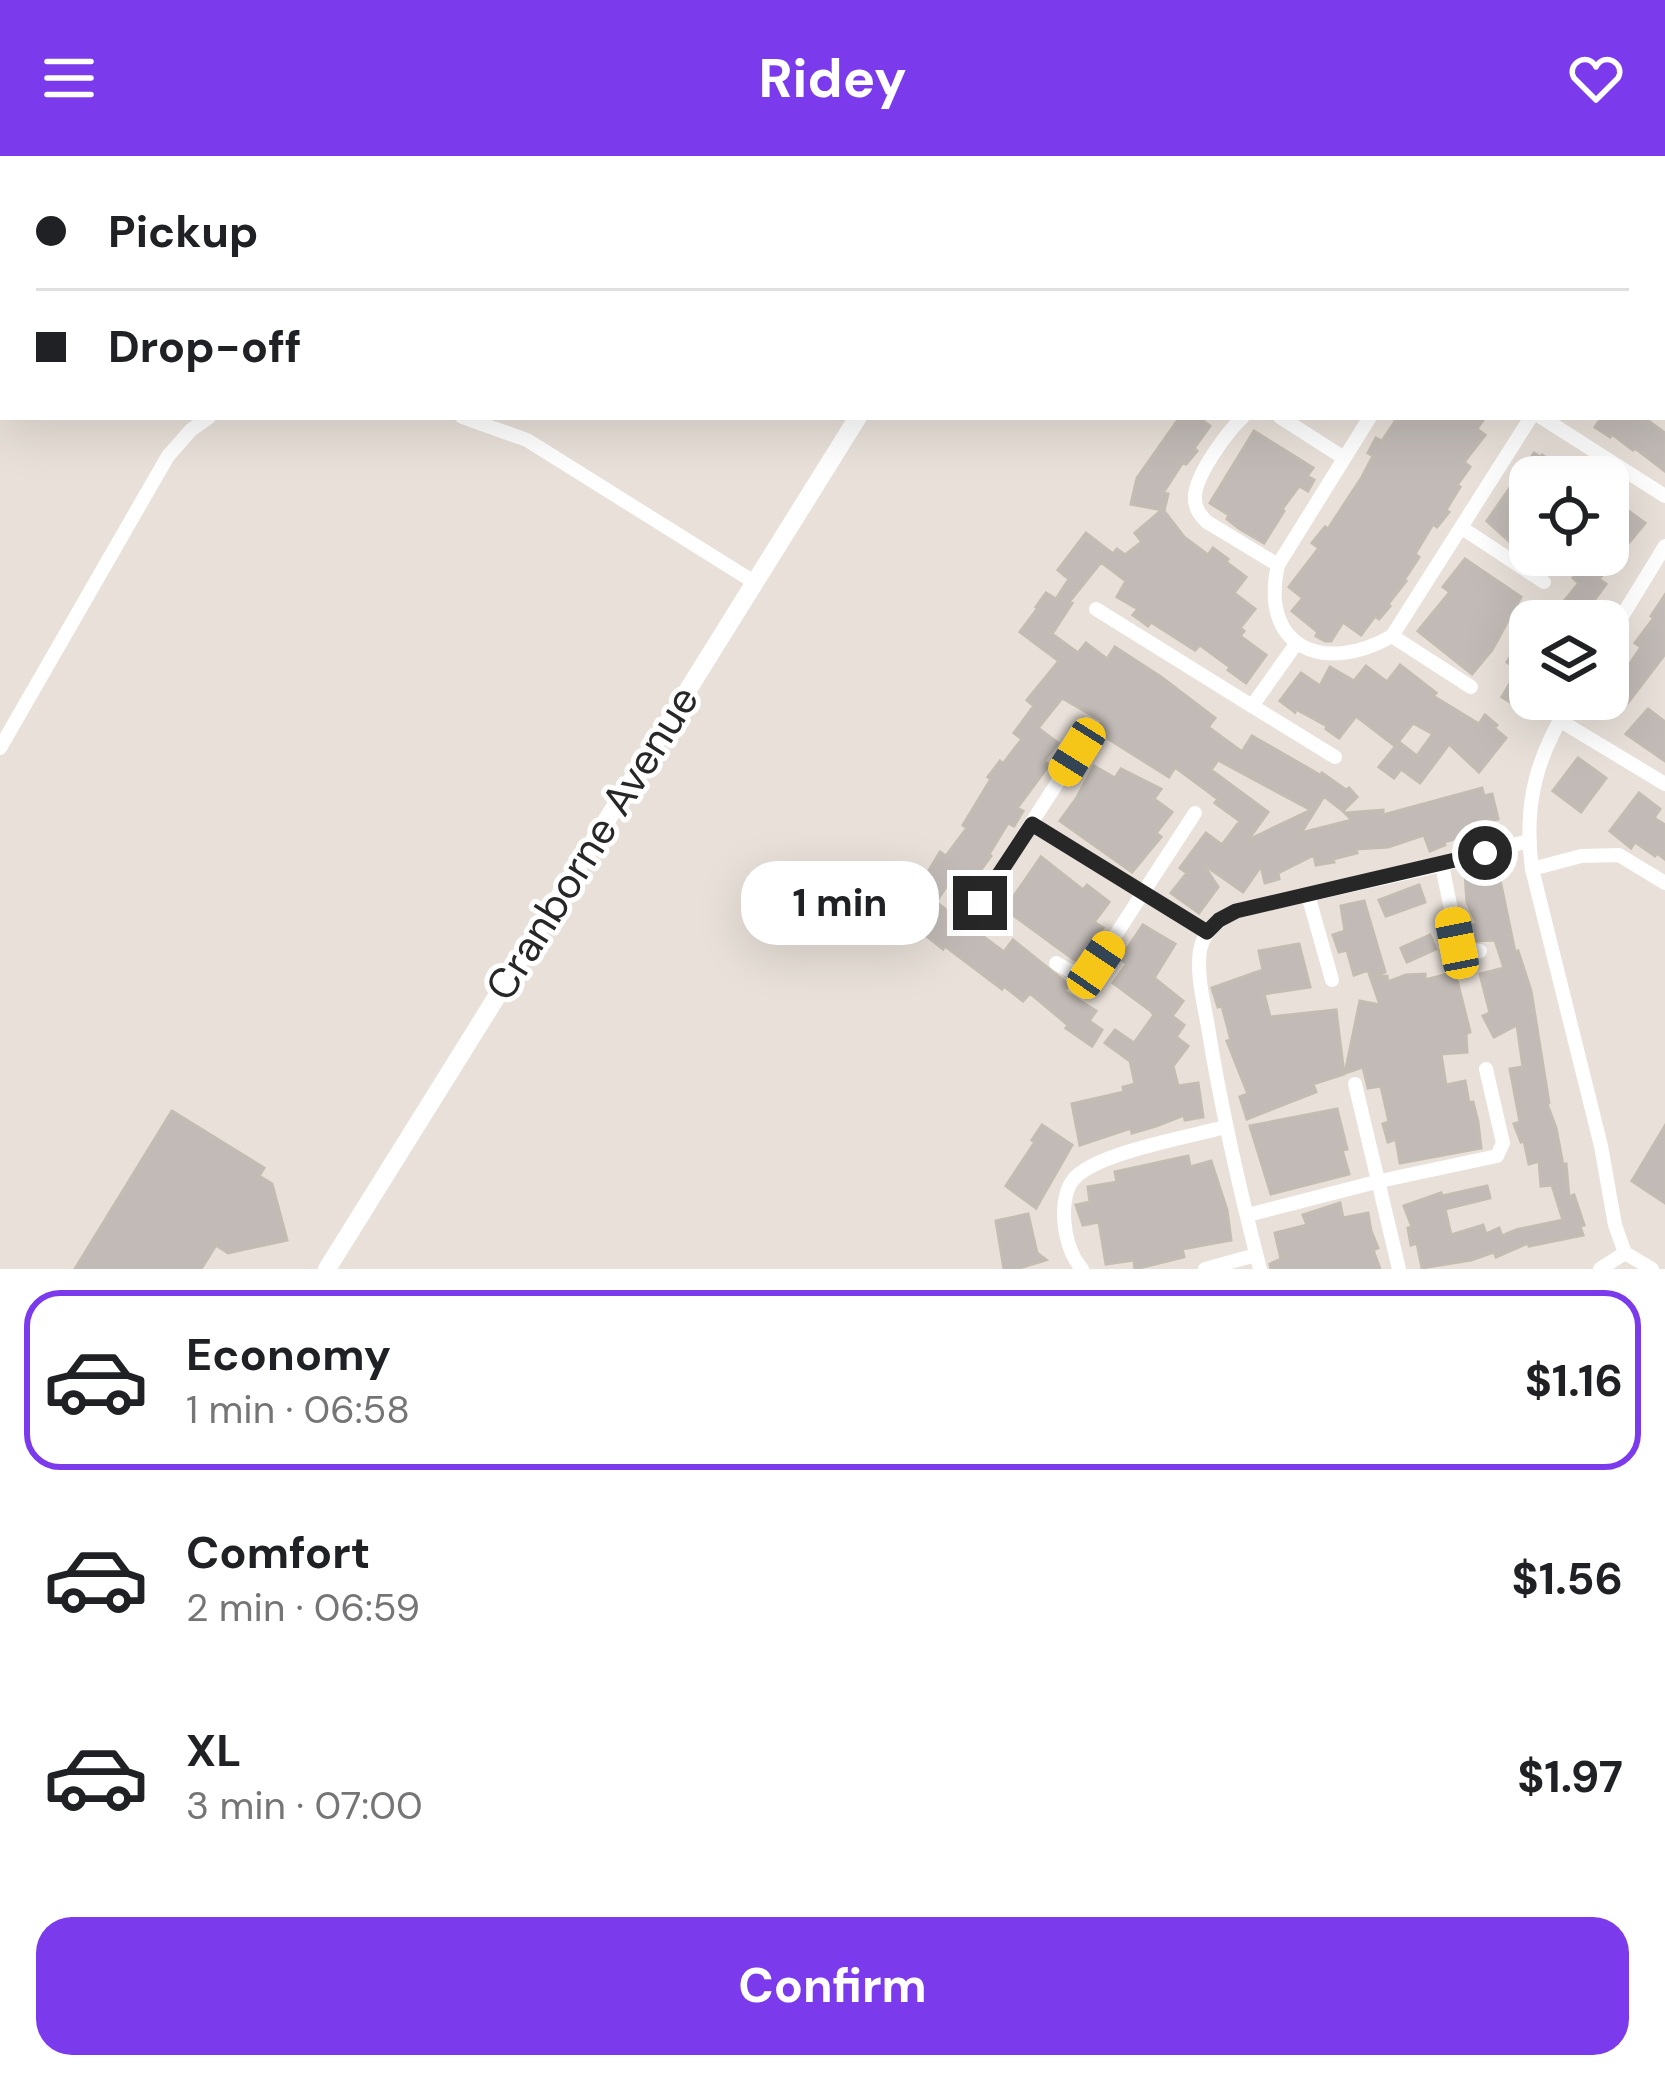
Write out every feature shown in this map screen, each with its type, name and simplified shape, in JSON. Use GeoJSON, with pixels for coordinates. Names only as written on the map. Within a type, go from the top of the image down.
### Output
{"type":"FeatureCollection","features":[{"type":"Feature","properties":{"kind":"street"},"geometry":{"type":"LineString","coordinates":[[0,748],[168,455],[205,420]]}},
{"type":"Feature","properties":{"kind":"street"},"geometry":{"type":"LineString","coordinates":[[470,420],[527,440],[754,582]]}},
{"type":"Feature","properties":{"kind":"street","name":"Cranborne Avenue"},"geometry":{"type":"LineString","coordinates":[[327,1269],[856,420]]}},
{"type":"Feature","properties":{"kind":"street"},"geometry":{"type":"LineString","coordinates":[[1240,420],[1196,488],[1198,513],[1278,565]]}},
{"type":"Feature","properties":{"kind":"street"},"geometry":{"type":"LineString","coordinates":[[1285,420],[1344,458]]}},
{"type":"Feature","properties":{"kind":"street"},"geometry":{"type":"LineString","coordinates":[[1368,420],[1278,565],[1273,588],[1282,630],[1296,644],[1315,651],[1352,652],[1392,636],[1529,420]]}},
{"type":"Feature","properties":{"kind":"street"},"geometry":{"type":"LineString","coordinates":[[1546,420],[1665,496]]}},
{"type":"Feature","properties":{"kind":"street"},"geometry":{"type":"LineString","coordinates":[[1462,528],[1544,582]]}},
{"type":"Feature","properties":{"kind":"street"},"geometry":{"type":"LineString","coordinates":[[1629,605],[1665,546]]}},
{"type":"Feature","properties":{"kind":"street"},"geometry":{"type":"LineString","coordinates":[[1096,609],[1335,757]]}},
{"type":"Feature","properties":{"kind":"street"},"geometry":{"type":"LineString","coordinates":[[1392,636],[1471,687]]}},
{"type":"Feature","properties":{"kind":"street"},"geometry":{"type":"LineString","coordinates":[[1252,706],[1296,644]]}},
{"type":"Feature","properties":{"kind":"street"},"geometry":{"type":"LineString","coordinates":[[1652,1269],[1625,1253],[1615,1225],[1528,841],[1536,780],[1547,741],[1559,720],[1665,784]]}},
{"type":"Feature","properties":{"kind":"street"},"geometry":{"type":"LineString","coordinates":[[980,903],[1077,752]]}},
{"type":"Feature","properties":{"kind":"street"},"geometry":{"type":"LineString","coordinates":[[1056,963],[1073,974],[1090,971],[1195,813]]}},
{"type":"Feature","properties":{"kind":"street"},"geometry":{"type":"LineString","coordinates":[[1032,824],[1207,932]]}},
{"type":"Feature","properties":{"kind":"street"},"geometry":{"type":"LineString","coordinates":[[1205,1269],[1258,1262],[1225,1127],[1199,975],[1200,949],[1207,932],[1236,911],[1528,841]]}},
{"type":"Feature","properties":{"kind":"street"},"geometry":{"type":"LineString","coordinates":[[1532,868],[1581,856],[1619,855],[1665,883]]}},
{"type":"Feature","properties":{"kind":"street"},"geometry":{"type":"LineString","coordinates":[[1442,865],[1459,949],[1463,955],[1480,951]]}},
{"type":"Feature","properties":{"kind":"street"},"geometry":{"type":"LineString","coordinates":[[1308,895],[1332,980]]}},
{"type":"Feature","properties":{"kind":"street"},"geometry":{"type":"LineString","coordinates":[[1248,1215],[1497,1156],[1503,1143],[1486,1069]]}},
{"type":"Feature","properties":{"kind":"street"},"geometry":{"type":"LineString","coordinates":[[1355,1084],[1399,1269]]}},
{"type":"Feature","properties":{"kind":"street"},"geometry":{"type":"LineString","coordinates":[[1082,1269],[1074,1260],[1064,1227],[1067,1190],[1074,1178],[1102,1160],[1225,1127]]}},
{"type":"Feature","properties":{"kind":"street"},"geometry":{"type":"LineString","coordinates":[[344,1269],[346,1239]]}},
{"type":"Feature","properties":{"kind":"street"},"geometry":{"type":"LineString","coordinates":[[1600,1269],[1625,1253]]}},
{"type":"Feature","properties":{"kind":"building"},"geometry":{"type":"Polygon","coordinates":[[[1178,420],[1202,420],[1210,426],[1194,448],[1197,451],[1183,462],[1163,493],[1168,494],[1164,511],[1184,537],[1208,555],[1213,548],[1246,577],[1234,593],[1255,609],[1240,628],[1244,631],[1240,636],[1266,655],[1246,683],[1200,645],[1195,650],[1133,615],[1138,609],[1117,597],[1126,581],[1101,562],[1069,602],[1052,634],[1078,653],[1086,643],[1107,659],[1115,647],[1215,718],[1208,727],[1242,752],[1252,736],[1349,788],[1357,797],[1343,811],[1324,796],[1301,833],[1352,820],[1345,813],[1383,810],[1383,815],[1482,788],[1484,796],[1492,794],[1498,819],[1466,827],[1468,835],[1430,851],[1424,835],[1388,847],[1356,849],[1357,853],[1334,862],[1316,865],[1314,855],[1265,883],[1261,866],[1243,892],[1203,864],[1218,887],[1199,913],[1171,893],[1187,873],[1180,868],[1206,833],[1222,845],[1240,821],[1175,767],[1169,777],[1096,731],[1102,721],[1062,698],[1038,728],[1058,743],[1044,761],[1049,765],[1017,808],[1023,811],[1014,826],[1008,823],[970,893],[950,881],[936,902],[968,927],[972,922],[1004,952],[1013,940],[1069,985],[1064,991],[1096,1011],[1089,1021],[1102,1030],[1092,1046],[1030,993],[1023,1001],[1002,989],[945,946],[902,922],[906,916],[895,908],[909,888],[916,892],[940,852],[946,856],[967,828],[963,825],[988,777],[1022,739],[1014,733],[1034,706],[1027,700],[1059,661],[1020,632],[1046,593],[1056,599],[1069,579],[1058,570],[1086,533],[1113,554],[1117,549],[1125,555],[1142,542],[1135,533],[1162,510],[1131,504],[1137,478],[1178,420]],[[1218,760],[1211,770],[1268,812],[1248,840],[1311,810],[1218,760]]]}},
{"type":"Feature","properties":{"kind":"building"},"geometry":{"type":"Polygon","coordinates":[[[1396,420],[1483,420],[1477,429],[1485,435],[1464,462],[1470,467],[1457,485],[1449,512],[1437,527],[1433,524],[1390,606],[1361,635],[1343,622],[1331,641],[1325,641],[1292,611],[1303,598],[1289,587],[1319,548],[1312,543],[1328,529],[1362,477],[1376,438],[1382,441],[1396,420]]]}},
{"type":"Feature","properties":{"kind":"building"},"geometry":{"type":"Polygon","coordinates":[[[1600,420],[1647,420],[1665,433],[1665,471],[1635,448],[1595,427],[1600,420]]]}},
{"type":"Feature","properties":{"kind":"building"},"geometry":{"type":"Polygon","coordinates":[[[1254,431],[1313,468],[1307,476],[1314,480],[1308,491],[1299,486],[1264,543],[1210,503],[1254,431]]]}},
{"type":"Feature","properties":{"kind":"building"},"geometry":{"type":"Polygon","coordinates":[[[1509,489],[1509,541],[1487,521],[1509,489]]]}},
{"type":"Feature","properties":{"kind":"building"},"geometry":{"type":"Polygon","coordinates":[[[1629,511],[1645,523],[1629,542],[1629,511]]]}},
{"type":"Feature","properties":{"kind":"building"},"geometry":{"type":"Polygon","coordinates":[[[1465,559],[1521,597],[1509,600],[1509,619],[1472,674],[1418,631],[1450,592],[1443,587],[1465,559]]]}},
{"type":"Feature","properties":{"kind":"building"},"geometry":{"type":"Polygon","coordinates":[[[1601,576],[1599,579],[1606,584],[1594,600],[1565,600],[1579,583],[1573,578],[1601,576]]]}},
{"type":"Feature","properties":{"kind":"building"},"geometry":{"type":"Polygon","coordinates":[[[1665,595],[1665,654],[1629,701],[1629,665],[1665,595]]]}},
{"type":"Feature","properties":{"kind":"building"},"geometry":{"type":"Polygon","coordinates":[[[1400,665],[1436,693],[1433,696],[1479,724],[1485,715],[1497,725],[1494,728],[1506,738],[1479,772],[1449,744],[1420,783],[1401,769],[1394,778],[1379,767],[1399,742],[1417,756],[1433,734],[1413,723],[1395,746],[1356,716],[1339,738],[1327,726],[1280,701],[1301,673],[1320,686],[1330,667],[1354,681],[1366,666],[1387,682],[1400,665]]]}},
{"type":"Feature","properties":{"kind":"building"},"geometry":{"type":"Polygon","coordinates":[[[1648,709],[1665,722],[1665,761],[1626,734],[1648,709]]]}},
{"type":"Feature","properties":{"kind":"building"},"geometry":{"type":"Polygon","coordinates":[[[1578,758],[1606,778],[1581,812],[1553,791],[1578,758]]]}},
{"type":"Feature","properties":{"kind":"building"},"geometry":{"type":"Polygon","coordinates":[[[1094,766],[1115,778],[1121,769],[1161,789],[1154,799],[1172,812],[1156,833],[1161,837],[1132,872],[1060,821],[1094,766]]]}},
{"type":"Feature","properties":{"kind":"building"},"geometry":{"type":"Polygon","coordinates":[[[1639,793],[1660,809],[1654,818],[1665,825],[1665,859],[1635,842],[1631,848],[1610,831],[1639,793]]]}},
{"type":"Feature","properties":{"kind":"building"},"geometry":{"type":"Polygon","coordinates":[[[1041,857],[1083,890],[1087,885],[1109,902],[1094,922],[1103,928],[1080,962],[1005,909],[1041,857]]]}},
{"type":"Feature","properties":{"kind":"building"},"geometry":{"type":"Polygon","coordinates":[[[1498,870],[1515,952],[1531,991],[1547,1104],[1566,1164],[1569,1197],[1574,1195],[1584,1225],[1580,1226],[1583,1235],[1528,1243],[1496,1257],[1494,1252],[1422,1268],[1417,1243],[1411,1245],[1408,1228],[1412,1227],[1404,1206],[1441,1193],[1487,1186],[1490,1198],[1445,1209],[1451,1235],[1483,1225],[1486,1234],[1499,1228],[1502,1236],[1563,1220],[1552,1185],[1541,1186],[1539,1161],[1529,1164],[1514,1124],[1520,1122],[1510,1069],[1523,1067],[1517,1025],[1494,1037],[1483,1016],[1490,1013],[1480,974],[1504,968],[1495,940],[1473,941],[1469,926],[1477,924],[1467,902],[1465,874],[1498,870]]]}},
{"type":"Feature","properties":{"kind":"building"},"geometry":{"type":"Polygon","coordinates":[[[1419,885],[1425,902],[1386,916],[1379,900],[1419,885]]]}},
{"type":"Feature","properties":{"kind":"building"},"geometry":{"type":"Polygon","coordinates":[[[1364,901],[1385,972],[1374,977],[1387,976],[1388,982],[1425,974],[1425,980],[1455,972],[1470,1032],[1466,1034],[1467,1052],[1441,1054],[1446,1085],[1465,1081],[1481,1148],[1400,1163],[1396,1139],[1388,1142],[1383,1124],[1389,1122],[1381,1086],[1368,1088],[1363,1067],[1345,1073],[1360,1001],[1380,1005],[1368,970],[1354,975],[1347,950],[1339,952],[1333,935],[1345,931],[1341,906],[1364,901]]]}},
{"type":"Feature","properties":{"kind":"building"},"geometry":{"type":"Polygon","coordinates":[[[1143,925],[1175,944],[1154,978],[1183,1001],[1172,1016],[1184,1025],[1176,1037],[1188,1046],[1173,1066],[1178,1086],[1198,1083],[1203,1117],[1185,1120],[1184,1115],[1080,1145],[1072,1104],[1124,1092],[1123,1087],[1135,1084],[1130,1061],[1105,1043],[1115,1030],[1134,1043],[1154,1015],[1113,983],[1127,964],[1120,959],[1143,925]]]}},
{"type":"Feature","properties":{"kind":"building"},"geometry":{"type":"Polygon","coordinates":[[[1430,935],[1436,949],[1407,962],[1401,948],[1430,935]]]}},
{"type":"Feature","properties":{"kind":"building"},"geometry":{"type":"Polygon","coordinates":[[[1299,944],[1310,987],[1264,994],[1270,1017],[1336,1010],[1344,1074],[1313,1084],[1316,1092],[1247,1119],[1240,1097],[1248,1094],[1227,1041],[1231,1040],[1222,1006],[1218,1007],[1212,988],[1263,970],[1259,951],[1299,944]]]}},
{"type":"Feature","properties":{"kind":"building"},"geometry":{"type":"Polygon","coordinates":[[[1337,1109],[1349,1174],[1271,1194],[1250,1126],[1337,1109]]]}},
{"type":"Feature","properties":{"kind":"building"},"geometry":{"type":"Polygon","coordinates":[[[172,1111],[264,1168],[259,1176],[272,1184],[287,1240],[228,1253],[216,1245],[201,1269],[75,1269],[172,1111]]]}},
{"type":"Feature","properties":{"kind":"building"},"geometry":{"type":"Polygon","coordinates":[[[1042,1125],[1072,1145],[1036,1208],[1006,1186],[1042,1125]]]}},
{"type":"Feature","properties":{"kind":"building"},"geometry":{"type":"Polygon","coordinates":[[[1665,1126],[1665,1203],[1632,1181],[1665,1126]]]}},
{"type":"Feature","properties":{"kind":"building"},"geometry":{"type":"Polygon","coordinates":[[[1188,1156],[1190,1167],[1211,1161],[1231,1240],[1182,1249],[1184,1257],[1135,1269],[1134,1260],[1106,1264],[1099,1222],[1083,1225],[1076,1205],[1090,1202],[1088,1187],[1117,1182],[1115,1172],[1188,1156]]]}},
{"type":"Feature","properties":{"kind":"building"},"geometry":{"type":"Polygon","coordinates":[[[1340,1203],[1343,1218],[1368,1213],[1380,1269],[1271,1269],[1270,1264],[1281,1259],[1275,1233],[1307,1225],[1303,1215],[1340,1203]]]}},
{"type":"Feature","properties":{"kind":"building"},"geometry":{"type":"Polygon","coordinates":[[[1028,1214],[1037,1253],[1046,1260],[1004,1269],[996,1221],[1028,1214]]]}},
{"type":"Feature","properties":{"kind":"route"},"geometry":{"type":"LineString","coordinates":[[980,903],[1032,824],[1207,932],[1236,911],[1485,853]]}}]}
